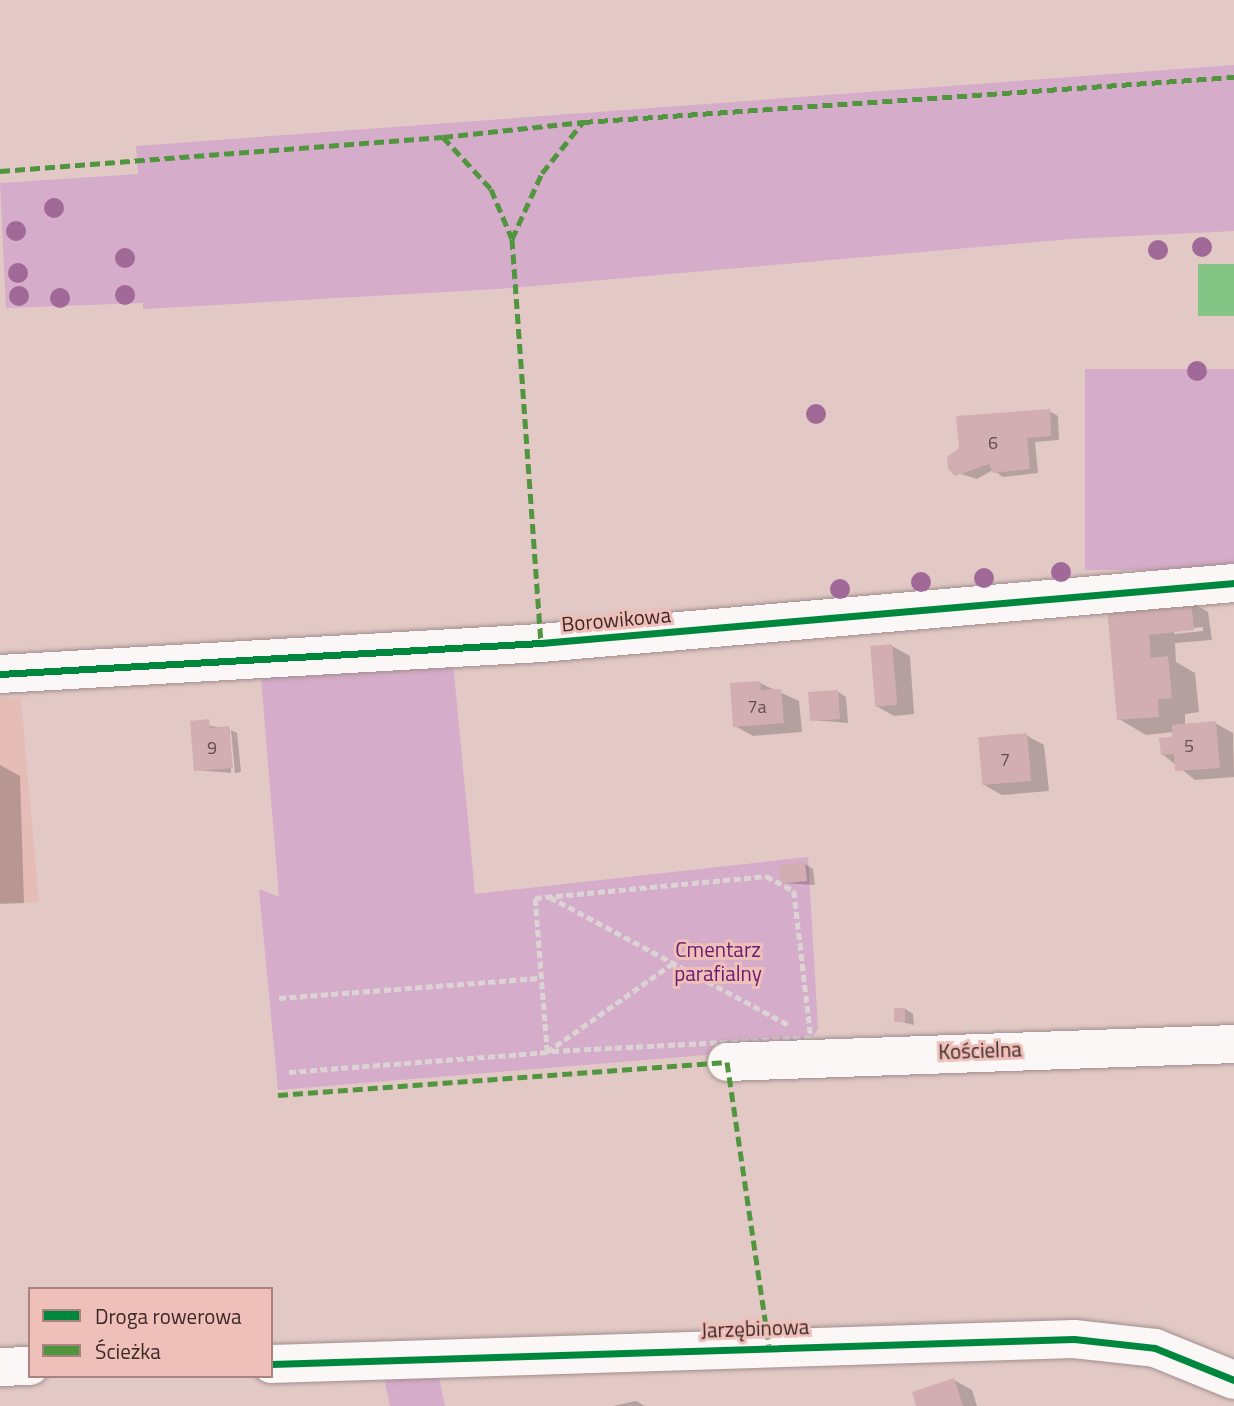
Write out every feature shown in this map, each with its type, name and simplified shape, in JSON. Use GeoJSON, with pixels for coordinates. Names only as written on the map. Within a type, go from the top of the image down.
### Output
{"type":"FeatureCollection","features":[{"type":"Feature","properties":{"kind":"street","name":"Borowikowa"},"geometry":{"type":"LineString","coordinates":[[0,674],[541,643],[1234,583]]}},
{"type":"Feature","properties":{"kind":"street","name":"Kościelna"},"geometry":{"type":"LineString","coordinates":[[727,1062],[862,1048],[1234,1044]]}},
{"type":"Feature","properties":{"kind":"street","name":"Jarzębinowa"},"geometry":{"type":"LineString","coordinates":[[273,1364],[1074,1339],[1155,1348],[1234,1380]]}},
{"type":"Feature","properties":{"kind":"street"},"geometry":{"type":"LineString","coordinates":[[0,1367],[28,1366]]}},
{"type":"Feature","properties":{"kind":"path"},"geometry":{"type":"LineString","coordinates":[[547,1052],[535,898],[766,876],[794,891],[811,1038]]}},
{"type":"Feature","properties":{"kind":"path"},"geometry":{"type":"LineString","coordinates":[[550,896],[811,1038]]}},
{"type":"Feature","properties":{"kind":"path"},"geometry":{"type":"LineString","coordinates":[[547,1052],[673,963]]}},
{"type":"Feature","properties":{"kind":"path"},"geometry":{"type":"LineString","coordinates":[[279,998],[541,978]]}},
{"type":"Feature","properties":{"kind":"path"},"geometry":{"type":"LineString","coordinates":[[289,1072],[547,1052],[811,1038]]}},
{"type":"Feature","properties":{"kind":"shaded area"},"geometry":{"type":"Polygon","coordinates":[[[1198,264],[1234,264],[1234,316],[1198,316],[1198,264]]]}},
{"type":"Feature","properties":{"kind":"shaded area"},"geometry":{"type":"Polygon","coordinates":[[[0,698],[21,699],[39,902],[0,903],[0,698]]]}},
{"type":"Feature","properties":{"kind":"green space"},"geometry":{"type":"Polygon","coordinates":[[[1234,65],[1234,231],[1071,239],[498,289],[143,309],[143,303],[6,308],[0,183],[138,174],[136,146],[1234,65]]]}},
{"type":"Feature","properties":{"kind":"green space"},"geometry":{"type":"Polygon","coordinates":[[[1085,369],[1234,369],[1234,570],[1085,570],[1085,369]]]}},
{"type":"Feature","properties":{"kind":"green space","name":"Cmentarz parafialny"},"geometry":{"type":"Polygon","coordinates":[[[453,663],[475,894],[808,857],[818,1029],[804,1047],[278,1090],[259,889],[279,897],[261,677],[453,663]]]}},
{"type":"Feature","properties":{"kind":"green space"},"geometry":{"type":"Polygon","coordinates":[[[382,1368],[437,1368],[445,1406],[390,1406],[382,1368]]]}},
{"type":"Feature","properties":{"kind":"building"},"geometry":{"type":"Polygon","coordinates":[[[1050,409],[1051,436],[1027,438],[1030,469],[993,473],[989,464],[955,476],[948,469],[947,457],[959,448],[956,416],[1050,409]]]}},
{"type":"Feature","properties":{"kind":"building"},"geometry":{"type":"Polygon","coordinates":[[[1191,600],[1194,630],[1149,635],[1151,658],[1168,656],[1172,698],[1158,699],[1159,717],[1117,720],[1107,608],[1191,600]]]}},
{"type":"Feature","properties":{"kind":"building"},"geometry":{"type":"Polygon","coordinates":[[[892,644],[897,705],[875,707],[870,646],[892,644]]]}},
{"type":"Feature","properties":{"kind":"building"},"geometry":{"type":"Polygon","coordinates":[[[760,681],[761,690],[781,689],[784,723],[733,727],[730,683],[760,681]]]}},
{"type":"Feature","properties":{"kind":"building"},"geometry":{"type":"Polygon","coordinates":[[[838,690],[840,719],[810,721],[808,692],[838,690]]]}},
{"type":"Feature","properties":{"kind":"building"},"geometry":{"type":"Polygon","coordinates":[[[209,719],[210,728],[229,726],[233,768],[194,771],[190,721],[209,719]]]}},
{"type":"Feature","properties":{"kind":"building"},"geometry":{"type":"Polygon","coordinates":[[[1216,721],[1220,768],[1175,771],[1174,754],[1161,755],[1159,738],[1172,737],[1172,725],[1216,721]]]}},
{"type":"Feature","properties":{"kind":"building"},"geometry":{"type":"Polygon","coordinates":[[[1027,733],[1031,781],[982,785],[978,737],[1027,733]]]}},
{"type":"Feature","properties":{"kind":"building"},"geometry":{"type":"Polygon","coordinates":[[[805,862],[807,881],[781,884],[779,865],[805,862]]]}},
{"type":"Feature","properties":{"kind":"building"},"geometry":{"type":"Polygon","coordinates":[[[894,1008],[905,1008],[905,1022],[894,1022],[894,1008]]]}},
{"type":"Feature","properties":{"kind":"building"},"geometry":{"type":"Polygon","coordinates":[[[954,1378],[963,1406],[916,1406],[912,1392],[954,1378]]]}},
{"type":"Feature","properties":{"kind":"marked path"},"geometry":{"type":"LineString","coordinates":[[512,239],[542,173],[583,122],[1234,77]]}},
{"type":"Feature","properties":{"kind":"marked path"},"geometry":{"type":"LineString","coordinates":[[443,137],[583,122]]}},
{"type":"Feature","properties":{"kind":"marked path"},"geometry":{"type":"LineString","coordinates":[[0,171],[443,137],[491,189],[512,239],[541,643]]}},
{"type":"Feature","properties":{"kind":"marked path"},"geometry":{"type":"LineString","coordinates":[[278,1095],[727,1062],[769,1345]]}},
{"type":"Feature","properties":{"kind":"cycle path"},"geometry":{"type":"LineString","coordinates":[[0,674],[541,643],[1234,583]]}},
{"type":"Feature","properties":{"kind":"cycle path"},"geometry":{"type":"LineString","coordinates":[[273,1364],[1074,1339],[1155,1348],[1234,1380]]}}]}
